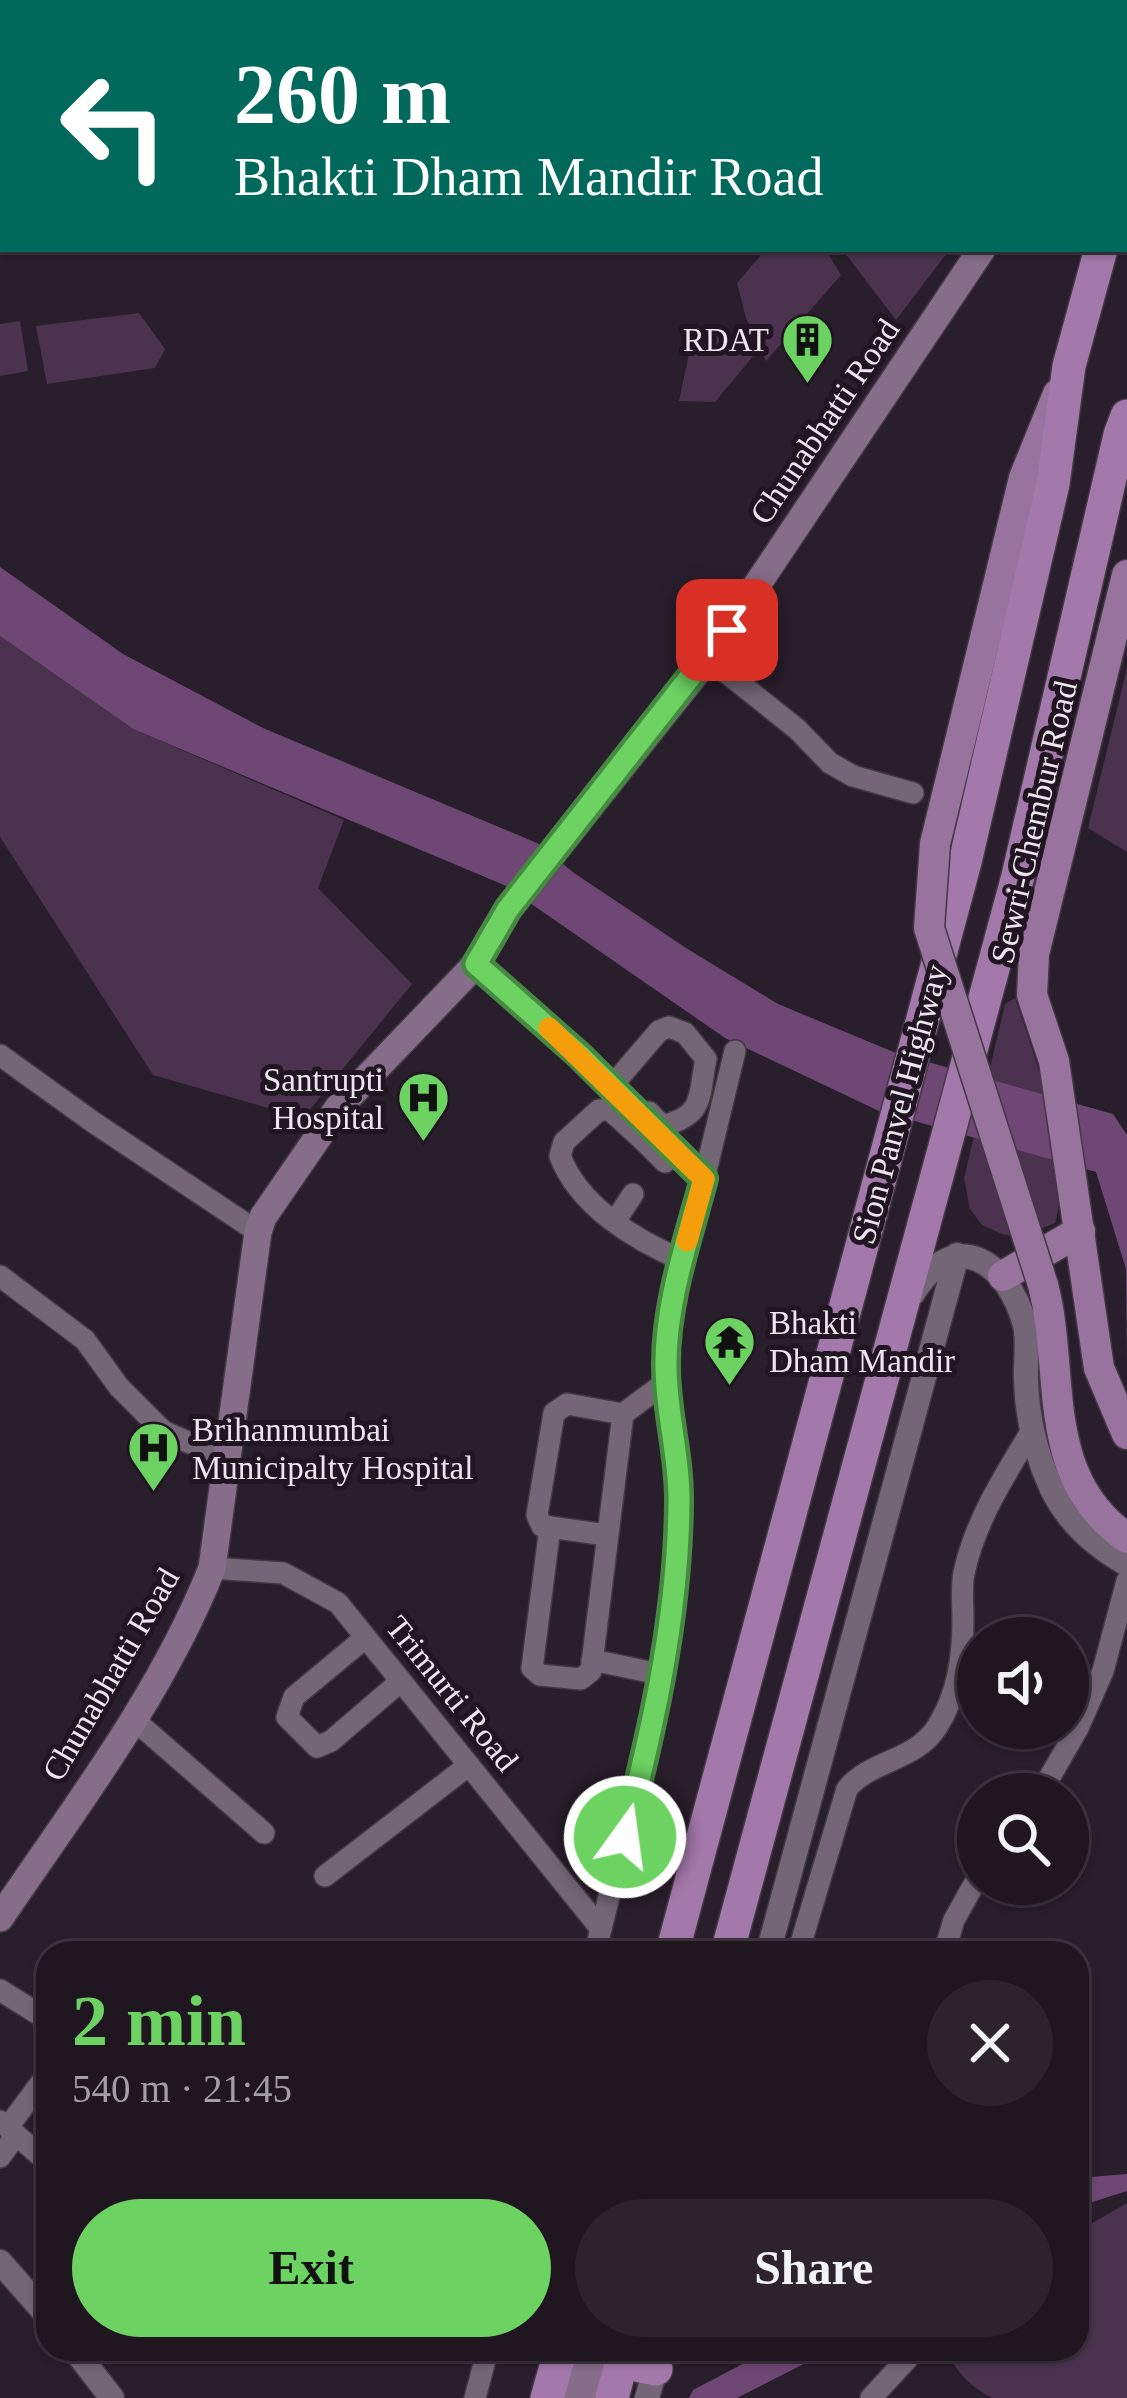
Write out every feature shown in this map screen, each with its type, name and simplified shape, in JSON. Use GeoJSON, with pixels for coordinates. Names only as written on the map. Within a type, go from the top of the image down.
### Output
{"type":"FeatureCollection","features":[{"type":"Feature","properties":{"kind":"highway","name":"Sion Panvel Highway"},"geometry":{"type":"LineString","coordinates":[[675,1941],[964,862],[1053,484],[1069,366],[1094,255]]}},
{"type":"Feature","properties":{"kind":"highway","name":"Sion Panvel Highway"},"geometry":{"type":"LineString","coordinates":[[730,1941],[1018,876],[1127,416]]}},
{"type":"Feature","properties":{"kind":"highway"},"geometry":{"type":"LineString","coordinates":[[563,2361],[568,2397]]}},
{"type":"Feature","properties":{"kind":"highway"},"geometry":{"type":"LineString","coordinates":[[612,2398],[616,2361]]}},
{"type":"Feature","properties":{"kind":"main road","name":"Chunabhatti Road"},"geometry":{"type":"LineString","coordinates":[[0,1918],[100,1771],[191,1620],[212,1568],[263,1217],[346,1097],[476,964],[508,909],[708,658],[980,252]]}},
{"type":"Feature","properties":{"kind":"main road"},"geometry":{"type":"LineString","coordinates":[[1069,366],[1024,478],[935,844],[929,928],[1050,1311],[1055,1406],[1065,1444],[1090,1501],[1127,1538]]}},
{"type":"Feature","properties":{"kind":"main road","name":"Sewri-Chembur Road"},"geometry":{"type":"LineString","coordinates":[[1127,575],[1034,954],[1032,995],[1054,1061],[1100,1368],[1127,1434]]}},
{"type":"Feature","properties":{"kind":"main road"},"geometry":{"type":"LineString","coordinates":[[1018,876],[1032,995]]}},
{"type":"Feature","properties":{"kind":"main road"},"geometry":{"type":"LineString","coordinates":[[1003,1276],[1080,1231]]}},
{"type":"Feature","properties":{"kind":"main road"},"geometry":{"type":"LineString","coordinates":[[568,2397],[578,2361]]}},
{"type":"Feature","properties":{"kind":"main road"},"geometry":{"type":"LineString","coordinates":[[568,2397],[608,2361]]}},
{"type":"Feature","properties":{"kind":"street"},"geometry":{"type":"LineString","coordinates":[[708,658],[797,729],[830,763],[854,776],[913,793]]}},
{"type":"Feature","properties":{"kind":"street"},"geometry":{"type":"LineString","coordinates":[[476,964],[662,1126],[692,1114],[706,1060],[686,1034],[669,1027],[649,1040],[614,1083]]}},
{"type":"Feature","properties":{"kind":"street"},"geometry":{"type":"LineString","coordinates":[[598,1941],[664,1675],[680,1503],[665,1360],[682,1260],[735,1051]]}},
{"type":"Feature","properties":{"kind":"street"},"geometry":{"type":"LineString","coordinates":[[0,1055],[258,1232]]}},
{"type":"Feature","properties":{"kind":"street"},"geometry":{"type":"LineString","coordinates":[[614,1083],[665,1162]]}},
{"type":"Feature","properties":{"kind":"street"},"geometry":{"type":"LineString","coordinates":[[700,1085],[725,1094]]}},
{"type":"Feature","properties":{"kind":"street"},"geometry":{"type":"LineString","coordinates":[[682,1260],[640,1240],[582,1194],[560,1151],[581,1124],[605,1108],[704,1179]]}},
{"type":"Feature","properties":{"kind":"street"},"geometry":{"type":"LineString","coordinates":[[616,1220],[633,1194]]}},
{"type":"Feature","properties":{"kind":"street"},"geometry":{"type":"LineString","coordinates":[[771,1941],[958,1255]]}},
{"type":"Feature","properties":{"kind":"street"},"geometry":{"type":"LineString","coordinates":[[897,1319],[937,1262],[968,1256],[1003,1276],[1026,1328],[1032,1430],[1051,1486],[1092,1540],[1127,1564]]}},
{"type":"Feature","properties":{"kind":"street"},"geometry":{"type":"LineString","coordinates":[[0,1276],[86,1340],[118,1387],[163,1431],[226,1459]]}},
{"type":"Feature","properties":{"kind":"street"},"geometry":{"type":"LineString","coordinates":[[550,1527],[532,1667],[540,1675],[580,1679],[591,1671],[623,1414],[666,1382]]}},
{"type":"Feature","properties":{"kind":"street"},"geometry":{"type":"LineString","coordinates":[[606,1535],[542,1526],[537,1515],[554,1413],[567,1404],[623,1414]]}},
{"type":"Feature","properties":{"kind":"street"},"geometry":{"type":"LineString","coordinates":[[802,1941],[847,1789],[854,1779],[908,1756],[936,1730],[953,1696],[963,1654],[962,1576],[985,1511],[1032,1430]]}},
{"type":"Feature","properties":{"kind":"street","name":"Trimurti Road"},"geometry":{"type":"LineString","coordinates":[[212,1568],[283,1573],[338,1603],[601,1929]]}},
{"type":"Feature","properties":{"kind":"street"},"geometry":{"type":"LineString","coordinates":[[1052,1773],[1103,1671],[1127,1581]]}},
{"type":"Feature","properties":{"kind":"street"},"geometry":{"type":"LineString","coordinates":[[365,1638],[294,1697],[287,1717],[317,1748],[332,1741],[401,1682]]}},
{"type":"Feature","properties":{"kind":"street"},"geometry":{"type":"LineString","coordinates":[[592,1660],[664,1675]]}},
{"type":"Feature","properties":{"kind":"street"},"geometry":{"type":"LineString","coordinates":[[132,1718],[264,1833]]}},
{"type":"Feature","properties":{"kind":"street"},"geometry":{"type":"LineString","coordinates":[[325,1876],[469,1765]]}},
{"type":"Feature","properties":{"kind":"street"},"geometry":{"type":"LineString","coordinates":[[948,1941],[962,1905]]}},
{"type":"Feature","properties":{"kind":"street"},"geometry":{"type":"LineString","coordinates":[[0,1990],[36,2012]]}},
{"type":"Feature","properties":{"kind":"street"},"geometry":{"type":"LineString","coordinates":[[0,2157],[8,2127],[36,2089]]}},
{"type":"Feature","properties":{"kind":"street"},"geometry":{"type":"LineString","coordinates":[[8,2127],[36,2152]]}},
{"type":"Feature","properties":{"kind":"street"},"geometry":{"type":"LineString","coordinates":[[0,2262],[36,2302]]}},
{"type":"Feature","properties":{"kind":"street"},"geometry":{"type":"LineString","coordinates":[[82,2361],[103,2394]]}},
{"type":"Feature","properties":{"kind":"street"},"geometry":{"type":"LineString","coordinates":[[475,2398],[485,2361]]}},
{"type":"Feature","properties":{"kind":"street"},"geometry":{"type":"LineString","coordinates":[[871,2398],[905,2361]]}},
{"type":"Feature","properties":{"kind":"shaded area"},"geometry":{"type":"Polygon","coordinates":[[[763,252],[827,252],[841,275],[766,361],[746,318],[737,283],[763,252]]]}},
{"type":"Feature","properties":{"kind":"shaded area"},"geometry":{"type":"Polygon","coordinates":[[[844,252],[948,252],[896,320],[844,252]]]}},
{"type":"Feature","properties":{"kind":"shaded area"},"geometry":{"type":"Polygon","coordinates":[[[139,313],[165,349],[155,368],[47,384],[36,326],[139,313]]]}},
{"type":"Feature","properties":{"kind":"shaded area"},"geometry":{"type":"Polygon","coordinates":[[[20,321],[28,371],[0,376],[0,324],[20,321]]]}},
{"type":"Feature","properties":{"kind":"shaded area"},"geometry":{"type":"Polygon","coordinates":[[[700,334],[745,338],[754,355],[715,402],[679,401],[692,340],[700,334]]]}},
{"type":"Feature","properties":{"kind":"shaded area"},"geometry":{"type":"Polygon","coordinates":[[[0,567],[123,654],[263,728],[537,843],[686,948],[778,1004],[896,1053],[1113,1114],[1127,1135],[1127,1364],[1126,1269],[1096,1172],[879,1111],[725,1038],[504,885],[133,729],[0,636],[0,567]]]}},
{"type":"Feature","properties":{"kind":"shaded area"},"geometry":{"type":"Polygon","coordinates":[[[0,636],[133,729],[344,820],[318,888],[412,984],[303,1118],[153,1075],[0,837],[0,636]]]}},
{"type":"Feature","properties":{"kind":"shaded area"},"geometry":{"type":"Polygon","coordinates":[[[1127,668],[1127,852],[1088,828],[1127,668]]]}},
{"type":"Feature","properties":{"kind":"shaded area"},"geometry":{"type":"Polygon","coordinates":[[[1015,998],[1049,1110],[1059,1170],[1055,1223],[1020,1237],[982,1225],[970,1209],[964,1178],[1005,1004],[1015,998]]]}},
{"type":"Feature","properties":{"kind":"shaded area"},"geometry":{"type":"Polygon","coordinates":[[[1127,2174],[1127,2191],[1089,2203],[1089,2177],[1127,2174]]]}},
{"type":"Feature","properties":{"kind":"shaded area"},"geometry":{"type":"Polygon","coordinates":[[[1127,2203],[1127,2398],[992,2398],[970,2383],[952,2361],[1089,2361],[1089,2225],[1127,2203]]]}},
{"type":"Feature","properties":{"kind":"shaded area"},"geometry":{"type":"Polygon","coordinates":[[[748,2361],[809,2361],[737,2398],[689,2398],[693,2390],[748,2361]]]}},
{"type":"Feature","properties":{"kind":"slow traffic"},"geometry":{"type":"LineString","coordinates":[[549,1028],[704,1179],[687,1241]]}},
{"type":"Feature","properties":{"kind":"place","name":"RDAT"},"geometry":{"type":"Point","coordinates":[808,385]}},
{"type":"Feature","properties":{"kind":"place","name":"Santrupti Hospital"},"geometry":{"type":"Point","coordinates":[423,1144]}},
{"type":"Feature","properties":{"kind":"place","name":"Bhakti Dham Mandir"},"geometry":{"type":"Point","coordinates":[730,1387]}},
{"type":"Feature","properties":{"kind":"place","name":"Brihanmumbai Municipalty Hospital"},"geometry":{"type":"Point","coordinates":[153,1494]}},
{"type":"Feature","properties":{"kind":"route"},"geometry":{"type":"LineString","coordinates":[[625,1837],[660,1699],[671,1622],[680,1503],[665,1360],[677,1278],[704,1179],[579,1055],[476,964],[508,909],[727,630]]}}]}
